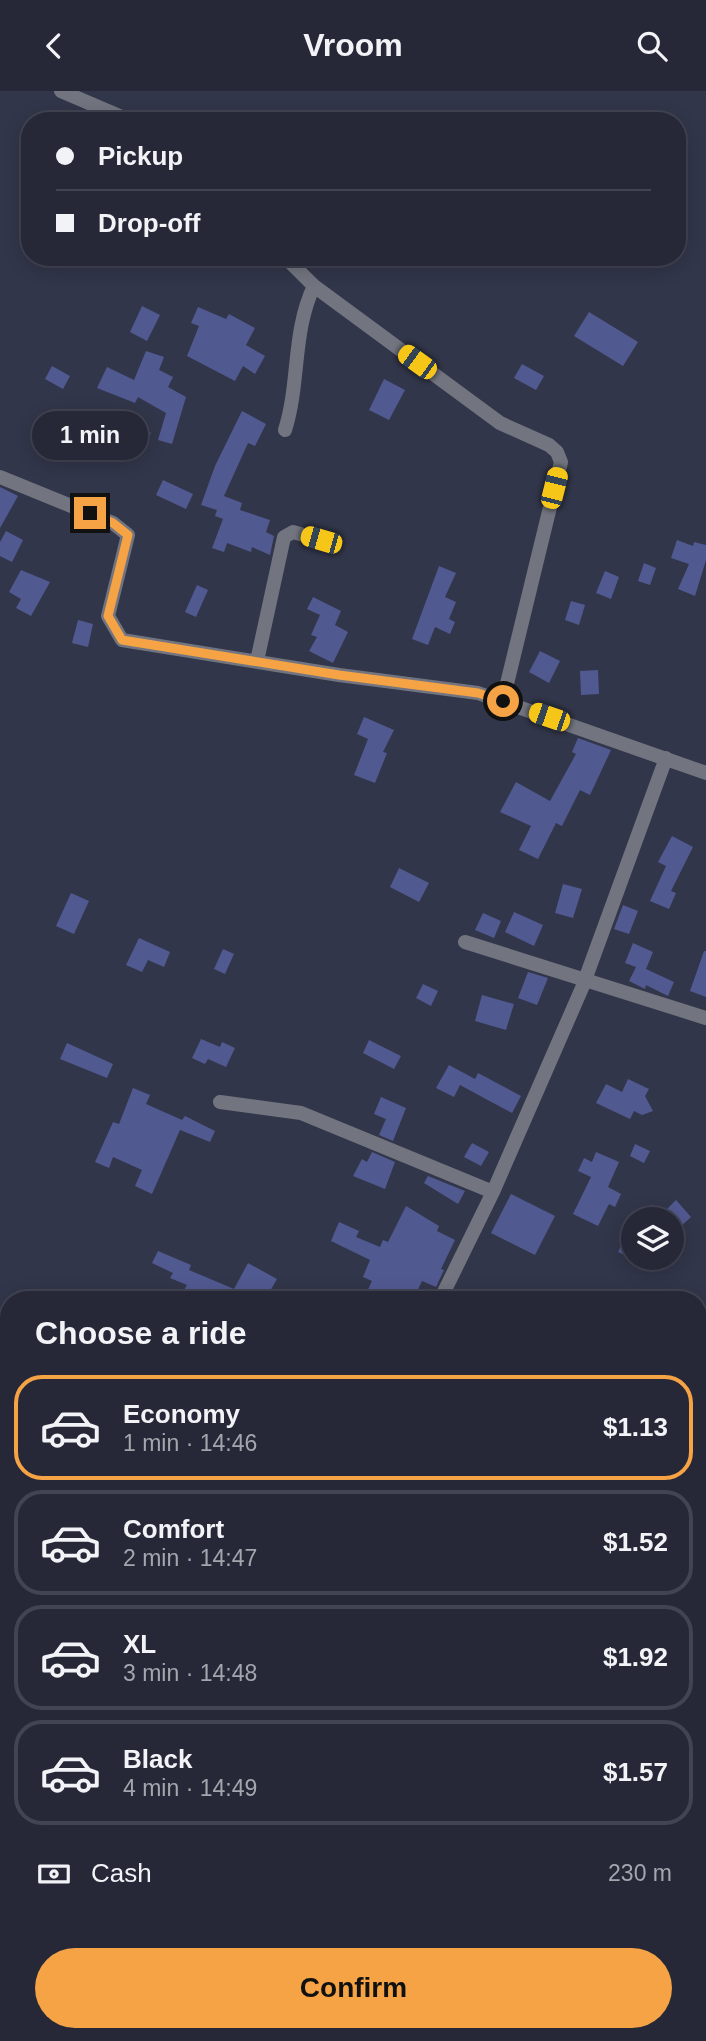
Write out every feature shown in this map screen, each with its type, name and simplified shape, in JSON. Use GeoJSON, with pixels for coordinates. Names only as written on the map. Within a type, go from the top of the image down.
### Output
{"type":"FeatureCollection","features":[{"type":"Feature","properties":{"kind":"street"},"geometry":{"type":"LineString","coordinates":[[61,91],[110,112]]}},
{"type":"Feature","properties":{"kind":"street"},"geometry":{"type":"LineString","coordinates":[[294,266],[314,286],[500,423],[557,451],[561,462],[503,701]]}},
{"type":"Feature","properties":{"kind":"street"},"geometry":{"type":"LineString","coordinates":[[285,430],[290,414],[298,343],[306,303],[314,286]]}},
{"type":"Feature","properties":{"kind":"street"},"geometry":{"type":"LineString","coordinates":[[0,477],[113,523],[128,535],[108,616],[122,640],[478,693],[706,773]]}},
{"type":"Feature","properties":{"kind":"street"},"geometry":{"type":"LineString","coordinates":[[257,661],[284,537],[293,532],[321,540]]}},
{"type":"Feature","properties":{"kind":"street"},"geometry":{"type":"LineString","coordinates":[[444,1291],[493,1192],[584,980],[666,758]]}},
{"type":"Feature","properties":{"kind":"street"},"geometry":{"type":"LineString","coordinates":[[465,942],[706,1018]]}},
{"type":"Feature","properties":{"kind":"street"},"geometry":{"type":"LineString","coordinates":[[220,1102],[301,1113],[493,1192]]}},
{"type":"Feature","properties":{"kind":"building"},"geometry":{"type":"Polygon","coordinates":[[[142,306],[160,315],[147,341],[130,332],[142,306]]]}},
{"type":"Feature","properties":{"kind":"building"},"geometry":{"type":"Polygon","coordinates":[[[198,307],[226,319],[229,314],[255,328],[246,345],[265,356],[255,374],[243,366],[235,381],[187,356],[199,326],[191,323],[198,307]]]}},
{"type":"Feature","properties":{"kind":"building"},"geometry":{"type":"Polygon","coordinates":[[[589,312],[638,342],[623,366],[574,336],[589,312]]]}},
{"type":"Feature","properties":{"kind":"building"},"geometry":{"type":"Polygon","coordinates":[[[146,351],[164,357],[159,370],[173,377],[168,387],[186,397],[172,444],[158,440],[166,413],[138,397],[135,403],[97,388],[107,367],[134,380],[146,351]]]}},
{"type":"Feature","properties":{"kind":"building"},"geometry":{"type":"Polygon","coordinates":[[[522,364],[544,376],[536,390],[514,378],[522,364]]]}},
{"type":"Feature","properties":{"kind":"building"},"geometry":{"type":"Polygon","coordinates":[[[52,366],[70,376],[63,389],[45,379],[52,366]]]}},
{"type":"Feature","properties":{"kind":"building"},"geometry":{"type":"Polygon","coordinates":[[[384,379],[405,390],[389,420],[369,410],[384,379]]]}},
{"type":"Feature","properties":{"kind":"building"},"geometry":{"type":"Polygon","coordinates":[[[242,411],[266,424],[255,446],[248,443],[224,496],[242,503],[240,510],[270,520],[266,532],[274,536],[270,555],[252,547],[251,552],[227,543],[224,552],[212,548],[223,519],[215,516],[217,510],[201,505],[215,466],[242,411]]]}},
{"type":"Feature","properties":{"kind":"building"},"geometry":{"type":"Polygon","coordinates":[[[89,417],[106,426],[97,443],[80,435],[89,417]]]}},
{"type":"Feature","properties":{"kind":"building"},"geometry":{"type":"Polygon","coordinates":[[[133,423],[151,433],[139,455],[121,446],[133,423]]]}},
{"type":"Feature","properties":{"kind":"building"},"geometry":{"type":"Polygon","coordinates":[[[163,480],[193,494],[186,509],[156,495],[163,480]]]}},
{"type":"Feature","properties":{"kind":"building"},"geometry":{"type":"Polygon","coordinates":[[[0,487],[18,496],[0,528],[0,487]]]}},
{"type":"Feature","properties":{"kind":"building"},"geometry":{"type":"Polygon","coordinates":[[[6,531],[23,540],[12,562],[0,556],[0,542],[6,531]]]}},
{"type":"Feature","properties":{"kind":"building"},"geometry":{"type":"Polygon","coordinates":[[[677,540],[693,546],[694,542],[706,545],[706,560],[695,596],[678,589],[689,564],[671,558],[677,540]]]}},
{"type":"Feature","properties":{"kind":"building"},"geometry":{"type":"Polygon","coordinates":[[[644,563],[656,568],[650,585],[638,581],[644,563]]]}},
{"type":"Feature","properties":{"kind":"building"},"geometry":{"type":"Polygon","coordinates":[[[439,566],[456,573],[445,597],[456,602],[449,619],[455,622],[450,634],[435,627],[428,645],[412,639],[439,566]]]}},
{"type":"Feature","properties":{"kind":"building"},"geometry":{"type":"Polygon","coordinates":[[[21,570],[50,582],[31,616],[16,608],[21,599],[9,592],[21,570]]]}},
{"type":"Feature","properties":{"kind":"building"},"geometry":{"type":"Polygon","coordinates":[[[605,571],[619,577],[611,599],[596,593],[605,571]]]}},
{"type":"Feature","properties":{"kind":"building"},"geometry":{"type":"Polygon","coordinates":[[[197,585],[208,590],[196,617],[185,612],[197,585]]]}},
{"type":"Feature","properties":{"kind":"building"},"geometry":{"type":"Polygon","coordinates":[[[313,597],[341,611],[335,625],[348,632],[333,663],[309,651],[317,637],[311,635],[320,615],[307,609],[313,597]]]}},
{"type":"Feature","properties":{"kind":"building"},"geometry":{"type":"Polygon","coordinates":[[[571,601],[585,605],[579,625],[565,620],[571,601]]]}},
{"type":"Feature","properties":{"kind":"building"},"geometry":{"type":"Polygon","coordinates":[[[78,620],[93,624],[88,647],[72,643],[78,620]]]}},
{"type":"Feature","properties":{"kind":"building"},"geometry":{"type":"Polygon","coordinates":[[[540,651],[560,661],[549,683],[529,672],[540,651]]]}},
{"type":"Feature","properties":{"kind":"building"},"geometry":{"type":"Polygon","coordinates":[[[598,670],[599,694],[581,695],[580,671],[598,670]]]}},
{"type":"Feature","properties":{"kind":"building"},"geometry":{"type":"Polygon","coordinates":[[[364,717],[394,730],[383,752],[387,753],[375,783],[354,775],[368,739],[357,734],[364,717]]]}},
{"type":"Feature","properties":{"kind":"building"},"geometry":{"type":"Polygon","coordinates":[[[578,738],[611,750],[590,795],[580,790],[562,826],[556,823],[538,859],[519,850],[531,826],[500,812],[516,782],[550,801],[576,754],[572,752],[578,738]]]}},
{"type":"Feature","properties":{"kind":"building"},"geometry":{"type":"Polygon","coordinates":[[[672,836],[693,847],[671,891],[676,893],[669,909],[650,901],[666,866],[658,862],[672,836]]]}},
{"type":"Feature","properties":{"kind":"building"},"geometry":{"type":"Polygon","coordinates":[[[399,868],[429,883],[419,902],[390,887],[399,868]]]}},
{"type":"Feature","properties":{"kind":"building"},"geometry":{"type":"Polygon","coordinates":[[[563,884],[582,889],[573,918],[555,913],[563,884]]]}},
{"type":"Feature","properties":{"kind":"building"},"geometry":{"type":"Polygon","coordinates":[[[71,893],[89,901],[74,934],[56,926],[71,893]]]}},
{"type":"Feature","properties":{"kind":"building"},"geometry":{"type":"Polygon","coordinates":[[[623,905],[638,911],[629,934],[614,929],[623,905]]]}},
{"type":"Feature","properties":{"kind":"building"},"geometry":{"type":"Polygon","coordinates":[[[514,912],[543,925],[534,946],[505,932],[514,912]]]}},
{"type":"Feature","properties":{"kind":"building"},"geometry":{"type":"Polygon","coordinates":[[[483,913],[501,921],[494,938],[475,930],[483,913]]]}},
{"type":"Feature","properties":{"kind":"building"},"geometry":{"type":"Polygon","coordinates":[[[139,938],[170,952],[164,967],[148,960],[142,972],[126,965],[139,938]]]}},
{"type":"Feature","properties":{"kind":"building"},"geometry":{"type":"Polygon","coordinates":[[[633,943],[653,952],[646,969],[674,982],[668,996],[646,985],[645,989],[629,981],[636,967],[625,963],[633,943]]]}},
{"type":"Feature","properties":{"kind":"building"},"geometry":{"type":"Polygon","coordinates":[[[223,949],[234,954],[225,974],[214,969],[223,949]]]}},
{"type":"Feature","properties":{"kind":"building"},"geometry":{"type":"Polygon","coordinates":[[[706,951],[706,997],[690,991],[706,951]]]}},
{"type":"Feature","properties":{"kind":"building"},"geometry":{"type":"Polygon","coordinates":[[[528,972],[548,978],[537,1005],[518,998],[528,972]]]}},
{"type":"Feature","properties":{"kind":"building"},"geometry":{"type":"Polygon","coordinates":[[[423,984],[438,991],[431,1006],[416,998],[423,984]]]}},
{"type":"Feature","properties":{"kind":"building"},"geometry":{"type":"Polygon","coordinates":[[[482,995],[514,1004],[506,1030],[475,1021],[482,995]]]}},
{"type":"Feature","properties":{"kind":"building"},"geometry":{"type":"Polygon","coordinates":[[[201,1039],[220,1047],[222,1042],[235,1048],[226,1067],[208,1059],[205,1064],[192,1058],[201,1039]]]}},
{"type":"Feature","properties":{"kind":"building"},"geometry":{"type":"Polygon","coordinates":[[[369,1040],[401,1056],[394,1069],[363,1053],[369,1040]]]}},
{"type":"Feature","properties":{"kind":"building"},"geometry":{"type":"Polygon","coordinates":[[[67,1043],[113,1064],[107,1078],[60,1059],[67,1043]]]}},
{"type":"Feature","properties":{"kind":"building"},"geometry":{"type":"Polygon","coordinates":[[[449,1065],[475,1079],[478,1073],[521,1096],[512,1113],[460,1085],[454,1097],[436,1088],[449,1065]]]}},
{"type":"Feature","properties":{"kind":"building"},"geometry":{"type":"Polygon","coordinates":[[[628,1079],[649,1089],[645,1096],[653,1111],[642,1115],[634,1111],[630,1119],[596,1103],[606,1084],[622,1092],[628,1079]]]}},
{"type":"Feature","properties":{"kind":"building"},"geometry":{"type":"Polygon","coordinates":[[[133,1088],[150,1095],[146,1104],[182,1120],[185,1116],[215,1131],[210,1142],[180,1130],[152,1194],[135,1186],[142,1170],[113,1157],[109,1168],[95,1162],[113,1122],[119,1124],[133,1088]]]}},
{"type":"Feature","properties":{"kind":"building"},"geometry":{"type":"Polygon","coordinates":[[[381,1097],[406,1108],[393,1141],[379,1135],[386,1119],[374,1114],[381,1097]]]}},
{"type":"Feature","properties":{"kind":"building"},"geometry":{"type":"Polygon","coordinates":[[[472,1143],[489,1152],[481,1166],[464,1157],[472,1143]]]}},
{"type":"Feature","properties":{"kind":"building"},"geometry":{"type":"Polygon","coordinates":[[[635,1144],[650,1151],[644,1163],[630,1156],[635,1144]]]}},
{"type":"Feature","properties":{"kind":"building"},"geometry":{"type":"Polygon","coordinates":[[[372,1152],[395,1162],[385,1189],[353,1176],[362,1159],[367,1162],[372,1152]]]}},
{"type":"Feature","properties":{"kind":"building"},"geometry":{"type":"Polygon","coordinates":[[[596,1152],[619,1162],[608,1187],[621,1194],[615,1207],[609,1204],[598,1226],[573,1214],[591,1177],[578,1171],[584,1158],[592,1162],[596,1152]]]}},
{"type":"Feature","properties":{"kind":"building"},"geometry":{"type":"Polygon","coordinates":[[[428,1176],[465,1191],[458,1204],[424,1183],[428,1176]]]}},
{"type":"Feature","properties":{"kind":"building"},"geometry":{"type":"Polygon","coordinates":[[[511,1194],[555,1216],[535,1255],[491,1233],[511,1194]]]}},
{"type":"Feature","properties":{"kind":"building"},"geometry":{"type":"Polygon","coordinates":[[[676,1200],[682,1207],[669,1207],[676,1200]]]}},
{"type":"Feature","properties":{"kind":"building"},"geometry":{"type":"Polygon","coordinates":[[[406,1206],[439,1226],[437,1231],[455,1240],[441,1269],[444,1270],[436,1287],[422,1281],[417,1291],[367,1291],[372,1281],[363,1277],[370,1260],[331,1241],[339,1222],[359,1231],[356,1237],[380,1247],[383,1240],[388,1242],[406,1206]]]}},
{"type":"Feature","properties":{"kind":"building"},"geometry":{"type":"Polygon","coordinates":[[[684,1209],[691,1217],[684,1223],[684,1209]]]}},
{"type":"Feature","properties":{"kind":"building"},"geometry":{"type":"Polygon","coordinates":[[[158,1251],[191,1265],[189,1270],[234,1289],[248,1263],[277,1279],[270,1291],[186,1291],[184,1290],[187,1285],[170,1278],[173,1273],[152,1263],[158,1251]]]}},
{"type":"Feature","properties":{"kind":"route"},"geometry":{"type":"LineString","coordinates":[[90,513],[113,523],[128,535],[108,616],[122,640],[339,675],[478,693],[503,701]]}}]}
